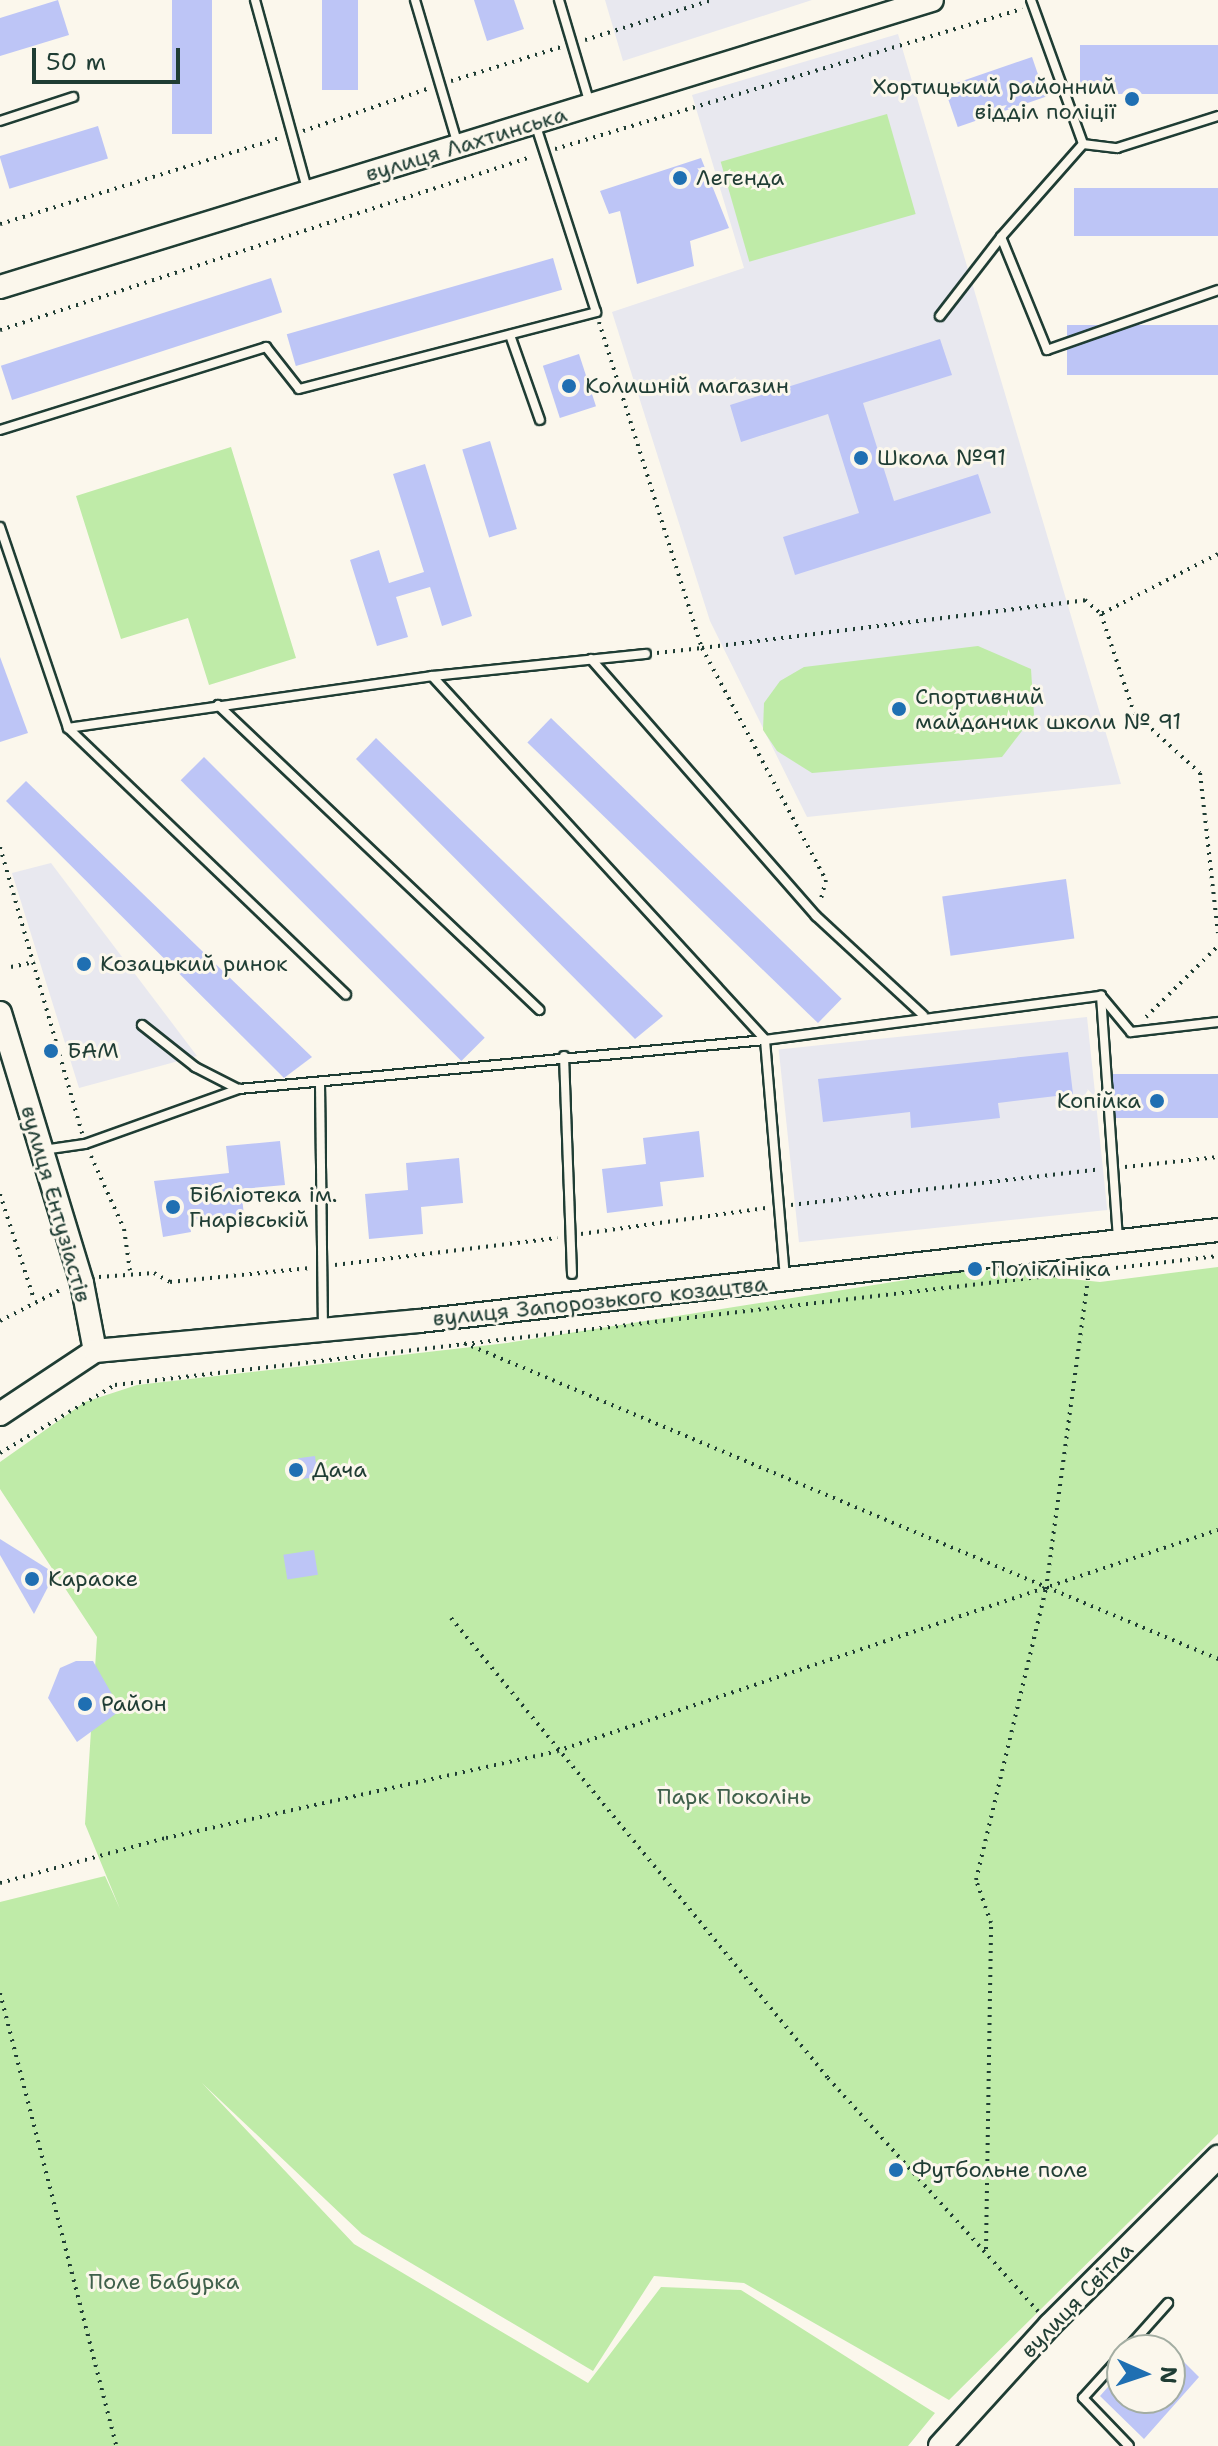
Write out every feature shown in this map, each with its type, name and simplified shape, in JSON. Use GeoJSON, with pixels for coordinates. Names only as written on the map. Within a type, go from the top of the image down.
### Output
{"type":"FeatureCollection","features":[{"type":"Feature","properties":{"kind":"street","name":"вулиця Лахтинська"},"geometry":{"type":"LineString","coordinates":[[0,287],[535,123],[895,6],[932,0]]}},
{"type":"Feature","properties":{"kind":"street","name":"вулиця Ентузіастів"},"geometry":{"type":"LineString","coordinates":[[0,1013],[82,1283],[95,1351]]}},
{"type":"Feature","properties":{"kind":"street","name":"вулиця Запорозького козацтва"},"geometry":{"type":"LineString","coordinates":[[0,1414],[95,1351],[419,1321],[1218,1230]]}},
{"type":"Feature","properties":{"kind":"street","name":"вулиця Світла"},"geometry":{"type":"LineString","coordinates":[[940,2446],[1050,2325],[1218,2157]]}},
{"type":"Feature","properties":{"kind":"lane"},"geometry":{"type":"LineString","coordinates":[[255,0],[308,192]]}},
{"type":"Feature","properties":{"kind":"lane"},"geometry":{"type":"LineString","coordinates":[[415,0],[458,146]]}},
{"type":"Feature","properties":{"kind":"lane"},"geometry":{"type":"LineString","coordinates":[[559,0],[591,105]]}},
{"type":"Feature","properties":{"kind":"lane"},"geometry":{"type":"LineString","coordinates":[[1032,3],[1083,144]]}},
{"type":"Feature","properties":{"kind":"lane"},"geometry":{"type":"LineString","coordinates":[[0,121],[73,97]]}},
{"type":"Feature","properties":{"kind":"lane"},"geometry":{"type":"LineString","coordinates":[[1083,144],[1117,148],[1218,116]]}},
{"type":"Feature","properties":{"kind":"lane"},"geometry":{"type":"LineString","coordinates":[[0,430],[266,347],[299,389],[596,312],[535,123]]}},
{"type":"Feature","properties":{"kind":"lane"},"geometry":{"type":"LineString","coordinates":[[940,316],[1001,237],[1083,144]]}},
{"type":"Feature","properties":{"kind":"lane"},"geometry":{"type":"LineString","coordinates":[[1001,237],[1047,350],[1218,290]]}},
{"type":"Feature","properties":{"kind":"lane"},"geometry":{"type":"LineString","coordinates":[[510,335],[540,420]]}},
{"type":"Feature","properties":{"kind":"lane"},"geometry":{"type":"LineString","coordinates":[[0,527],[68,728],[346,995]]}},
{"type":"Feature","properties":{"kind":"lane"},"geometry":{"type":"LineString","coordinates":[[68,728],[432,676],[646,654]]}},
{"type":"Feature","properties":{"kind":"lane"},"geometry":{"type":"LineString","coordinates":[[591,659],[816,916],[923,1015]]}},
{"type":"Feature","properties":{"kind":"lane"},"geometry":{"type":"LineString","coordinates":[[432,676],[765,1040],[785,1280]]}},
{"type":"Feature","properties":{"kind":"lane"},"geometry":{"type":"LineString","coordinates":[[218,705],[539,1010]]}},
{"type":"Feature","properties":{"kind":"lane"},"geometry":{"type":"LineString","coordinates":[[42,1150],[85,1144],[239,1089],[320,1084],[564,1056],[765,1040],[923,1015],[1101,996]]}},
{"type":"Feature","properties":{"kind":"lane"},"geometry":{"type":"LineString","coordinates":[[1101,996],[1131,1032],[1218,1022]]}},
{"type":"Feature","properties":{"kind":"lane"},"geometry":{"type":"LineString","coordinates":[[1101,996],[1118,1241]]}},
{"type":"Feature","properties":{"kind":"lane"},"geometry":{"type":"LineString","coordinates":[[142,1025],[195,1067],[239,1089]]}},
{"type":"Feature","properties":{"kind":"lane"},"geometry":{"type":"LineString","coordinates":[[564,1056],[572,1274]]}},
{"type":"Feature","properties":{"kind":"lane"},"geometry":{"type":"LineString","coordinates":[[320,1084],[325,1267],[323,1330]]}},
{"type":"Feature","properties":{"kind":"lane"},"geometry":{"type":"LineString","coordinates":[[1140,2334],[1168,2303]]}},
{"type":"Feature","properties":{"kind":"lane"},"geometry":{"type":"LineString","coordinates":[[1106,2373],[1083,2398],[1129,2446]]}},
{"type":"Feature","properties":{"kind":"path"},"geometry":{"type":"LineString","coordinates":[[0,224],[712,0]]}},
{"type":"Feature","properties":{"kind":"path"},"geometry":{"type":"LineString","coordinates":[[0,330],[545,152],[1032,3]]}},
{"type":"Feature","properties":{"kind":"path"},"geometry":{"type":"LineString","coordinates":[[596,312],[702,648],[826,880],[816,916]]}},
{"type":"Feature","properties":{"kind":"path"},"geometry":{"type":"LineString","coordinates":[[1101,614],[1218,554]]}},
{"type":"Feature","properties":{"kind":"path"},"geometry":{"type":"LineString","coordinates":[[646,654],[1085,600],[1101,614],[1134,713],[1200,773],[1218,933]]}},
{"type":"Feature","properties":{"kind":"path"},"geometry":{"type":"LineString","coordinates":[[0,847],[85,1144],[124,1229],[130,1271]]}},
{"type":"Feature","properties":{"kind":"path"},"geometry":{"type":"LineString","coordinates":[[1131,1032],[1218,946]]}},
{"type":"Feature","properties":{"kind":"path"},"geometry":{"type":"LineString","coordinates":[[11,967],[34,962]]}},
{"type":"Feature","properties":{"kind":"path"},"geometry":{"type":"LineString","coordinates":[[99,1277],[130,1271],[170,1282],[325,1267],[778,1206],[1218,1157]]}},
{"type":"Feature","properties":{"kind":"path"},"geometry":{"type":"LineString","coordinates":[[0,1194],[34,1299]]}},
{"type":"Feature","properties":{"kind":"path"},"geometry":{"type":"LineString","coordinates":[[0,1453],[115,1385],[462,1342],[1218,1256]]}},
{"type":"Feature","properties":{"kind":"path"},"geometry":{"type":"LineString","coordinates":[[986,2249],[991,1923],[976,1880],[1046,1589],[1089,1270]]}},
{"type":"Feature","properties":{"kind":"path"},"geometry":{"type":"LineString","coordinates":[[0,1321],[34,1299],[62,1289]]}},
{"type":"Feature","properties":{"kind":"path"},"geometry":{"type":"LineString","coordinates":[[419,1321],[462,1342],[1218,1659]]}},
{"type":"Feature","properties":{"kind":"path"},"geometry":{"type":"LineString","coordinates":[[0,1883],[166,1838],[557,1751],[1218,1530]]}},
{"type":"Feature","properties":{"kind":"path"},"geometry":{"type":"LineString","coordinates":[[451,1618],[828,2078],[986,2249],[1050,2325]]}},
{"type":"Feature","properties":{"kind":"path"},"geometry":{"type":"LineString","coordinates":[[0,1993],[116,2446]]}},
{"type":"Feature","properties":{"kind":"shaded area"},"geometry":{"type":"Polygon","coordinates":[[[605,0],[812,0],[623,61],[605,0]]]}},
{"type":"Feature","properties":{"kind":"shaded area"},"geometry":{"type":"Polygon","coordinates":[[[898,34],[1121,784],[807,817],[710,621],[612,312],[744,268],[692,95],[898,34]]]}},
{"type":"Feature","properties":{"kind":"shaded area","name":"Козацький ринок"},"geometry":{"type":"Polygon","coordinates":[[[51,863],[197,1056],[79,1088],[12,873],[51,863]]]}},
{"type":"Feature","properties":{"kind":"shaded area"},"geometry":{"type":"Polygon","coordinates":[[[1087,1017],[1107,1210],[799,1242],[779,1049],[1087,1017]]]}},
{"type":"Feature","properties":{"kind":"green space"},"geometry":{"type":"Polygon","coordinates":[[[887,114],[916,214],[749,262],[721,162],[887,114]]]}},
{"type":"Feature","properties":{"kind":"green space"},"geometry":{"type":"Polygon","coordinates":[[[231,447],[296,658],[209,685],[188,618],[121,639],[76,496],[231,447]]]}},
{"type":"Feature","properties":{"kind":"green space","name":"Спортивний майданчик школи № 91"},"geometry":{"type":"Polygon","coordinates":[[[978,646],[1031,669],[1034,715],[1002,757],[812,773],[777,751],[763,730],[764,703],[780,681],[804,667],[978,646]]]}},
{"type":"Feature","properties":{"kind":"green space","name":"Парк Поколінь"},"geometry":{"type":"Polygon","coordinates":[[[1218,1267],[1218,2134],[949,2400],[744,2283],[654,2276],[593,2371],[362,2234],[202,2083],[354,2244],[588,2383],[661,2287],[741,2290],[935,2413],[908,2446],[0,2446],[0,1902],[105,1876],[120,1909],[85,1824],[97,1637],[0,1489],[0,1462],[85,1402],[137,1385],[507,1343],[975,1269],[1100,1282],[1218,1267]]]}},
{"type":"Feature","properties":{"kind":"building"},"geometry":{"type":"Polygon","coordinates":[[[58,0],[69,35],[0,56],[0,18],[58,0]]]}},
{"type":"Feature","properties":{"kind":"building"},"geometry":{"type":"Polygon","coordinates":[[[172,0],[212,0],[212,134],[172,134],[172,0]]]}},
{"type":"Feature","properties":{"kind":"building"},"geometry":{"type":"Polygon","coordinates":[[[322,0],[358,0],[358,90],[322,90],[322,0]]]}},
{"type":"Feature","properties":{"kind":"building"},"geometry":{"type":"Polygon","coordinates":[[[474,0],[514,0],[524,29],[487,41],[474,0]]]}},
{"type":"Feature","properties":{"kind":"building"},"geometry":{"type":"Polygon","coordinates":[[[1080,45],[1218,45],[1218,94],[1080,94],[1080,45]]]}},
{"type":"Feature","properties":{"kind":"building"},"geometry":{"type":"Polygon","coordinates":[[[1032,57],[1046,97],[958,127],[944,87],[1032,57]]]}},
{"type":"Feature","properties":{"kind":"building"},"geometry":{"type":"Polygon","coordinates":[[[98,126],[108,159],[9,189],[0,156],[98,126]]]}},
{"type":"Feature","properties":{"kind":"building"},"geometry":{"type":"Polygon","coordinates":[[[701,158],[729,228],[690,241],[694,266],[637,284],[620,211],[609,214],[600,191],[701,158]]]}},
{"type":"Feature","properties":{"kind":"building"},"geometry":{"type":"Polygon","coordinates":[[[1074,188],[1218,188],[1218,236],[1074,236],[1074,188]]]}},
{"type":"Feature","properties":{"kind":"building"},"geometry":{"type":"Polygon","coordinates":[[[553,258],[562,290],[296,366],[287,334],[553,258]]]}},
{"type":"Feature","properties":{"kind":"building"},"geometry":{"type":"Polygon","coordinates":[[[271,278],[282,312],[12,400],[1,366],[271,278]]]}},
{"type":"Feature","properties":{"kind":"building"},"geometry":{"type":"Polygon","coordinates":[[[1067,325],[1218,325],[1218,375],[1067,375],[1067,325]]]}},
{"type":"Feature","properties":{"kind":"building","name":"Школа №91"},"geometry":{"type":"Polygon","coordinates":[[[940,339],[952,375],[863,403],[894,501],[978,474],[991,513],[795,575],[783,537],[859,513],[828,414],[741,442],[730,405],[940,339]]]}},
{"type":"Feature","properties":{"kind":"building","name":"Колишній магазин"},"geometry":{"type":"Polygon","coordinates":[[[579,354],[596,406],[560,418],[543,366],[579,354]]]}},
{"type":"Feature","properties":{"kind":"building"},"geometry":{"type":"Polygon","coordinates":[[[490,441],[517,529],[489,537],[462,449],[490,441]]]}},
{"type":"Feature","properties":{"kind":"building"},"geometry":{"type":"Polygon","coordinates":[[[425,464],[472,616],[442,626],[430,587],[396,597],[408,637],[377,646],[350,560],[379,550],[389,583],[424,572],[393,474],[425,464]]]}},
{"type":"Feature","properties":{"kind":"building"},"geometry":{"type":"Polygon","coordinates":[[[0,657],[28,733],[0,742],[0,657]]]}},
{"type":"Feature","properties":{"kind":"building"},"geometry":{"type":"Polygon","coordinates":[[[551,718],[842,999],[818,1023],[527,742],[551,718]]]}},
{"type":"Feature","properties":{"kind":"building"},"geometry":{"type":"Polygon","coordinates":[[[376,738],[663,1016],[635,1039],[356,759],[376,738]]]}},
{"type":"Feature","properties":{"kind":"building"},"geometry":{"type":"Polygon","coordinates":[[[204,757],[485,1038],[461,1061],[181,780],[204,757]]]}},
{"type":"Feature","properties":{"kind":"building"},"geometry":{"type":"Polygon","coordinates":[[[26,781],[312,1057],[284,1078],[6,801],[26,781]]]}},
{"type":"Feature","properties":{"kind":"building"},"geometry":{"type":"Polygon","coordinates":[[[1066,879],[1074,938],[951,956],[942,896],[1066,879]]]}},
{"type":"Feature","properties":{"kind":"building"},"geometry":{"type":"Polygon","coordinates":[[[1068,1052],[1073,1094],[998,1103],[1000,1118],[911,1128],[910,1112],[823,1122],[818,1079],[1068,1052]]]}},
{"type":"Feature","properties":{"kind":"building"},"geometry":{"type":"Polygon","coordinates":[[[1113,1074],[1218,1074],[1218,1118],[1113,1118],[1113,1074]]]}},
{"type":"Feature","properties":{"kind":"building"},"geometry":{"type":"Polygon","coordinates":[[[699,1131],[704,1177],[660,1182],[663,1206],[607,1213],[602,1169],[646,1164],[643,1138],[699,1131]]]}},
{"type":"Feature","properties":{"kind":"building"},"geometry":{"type":"Polygon","coordinates":[[[280,1141],[285,1185],[241,1189],[244,1215],[189,1220],[191,1232],[163,1237],[154,1181],[229,1173],[226,1146],[280,1141]]]}},
{"type":"Feature","properties":{"kind":"building"},"geometry":{"type":"Polygon","coordinates":[[[459,1158],[463,1203],[421,1207],[423,1234],[369,1239],[365,1194],[408,1190],[406,1163],[459,1158]]]}},
{"type":"Feature","properties":{"kind":"building"},"geometry":{"type":"Polygon","coordinates":[[[315,1456],[318,1477],[301,1479],[298,1458],[315,1456]]]}},
{"type":"Feature","properties":{"kind":"building","name":"Караоке"},"geometry":{"type":"Polygon","coordinates":[[[0,1539],[48,1569],[50,1583],[34,1614],[0,1555],[0,1539]]]}},
{"type":"Feature","properties":{"kind":"building"},"geometry":{"type":"Polygon","coordinates":[[[314,1550],[318,1575],[287,1580],[283,1555],[314,1550]]]}},
{"type":"Feature","properties":{"kind":"building","name":"Район"},"geometry":{"type":"Polygon","coordinates":[[[76,1661],[93,1661],[121,1710],[77,1742],[48,1698],[60,1668],[76,1661]]]}},
{"type":"Feature","properties":{"kind":"building"},"geometry":{"type":"Polygon","coordinates":[[[1186,2364],[1199,2377],[1186,2392],[1186,2364]]]}},
{"type":"Feature","properties":{"kind":"building"},"geometry":{"type":"Polygon","coordinates":[[[1118,2414],[1166,2414],[1144,2439],[1118,2414]]]}},
{"type":"Feature","properties":{"kind":"place","name":"Хортицький районний відділ поліції"},"geometry":{"type":"Point","coordinates":[1132,99]}},
{"type":"Feature","properties":{"kind":"place","name":"Легенда"},"geometry":{"type":"Point","coordinates":[680,178]}},
{"type":"Feature","properties":{"kind":"place","name":"Колишній магазин"},"geometry":{"type":"Point","coordinates":[569,386]}},
{"type":"Feature","properties":{"kind":"place","name":"Школа №91"},"geometry":{"type":"Point","coordinates":[861,458]}},
{"type":"Feature","properties":{"kind":"place","name":"Спортивний майданчик школи № 91"},"geometry":{"type":"Point","coordinates":[899,709]}},
{"type":"Feature","properties":{"kind":"place","name":"Козацький ринок"},"geometry":{"type":"Point","coordinates":[84,964]}},
{"type":"Feature","properties":{"kind":"place","name":"БАМ"},"geometry":{"type":"Point","coordinates":[51,1051]}},
{"type":"Feature","properties":{"kind":"place","name":"Копійка"},"geometry":{"type":"Point","coordinates":[1157,1101]}},
{"type":"Feature","properties":{"kind":"place","name":"Бібліотека ім. Гнарівській"},"geometry":{"type":"Point","coordinates":[173,1207]}},
{"type":"Feature","properties":{"kind":"place","name":"Поліклініка"},"geometry":{"type":"Point","coordinates":[975,1269]}},
{"type":"Feature","properties":{"kind":"place","name":"Дача"},"geometry":{"type":"Point","coordinates":[296,1470]}},
{"type":"Feature","properties":{"kind":"place","name":"Караоке"},"geometry":{"type":"Point","coordinates":[32,1579]}},
{"type":"Feature","properties":{"kind":"place","name":"Район"},"geometry":{"type":"Point","coordinates":[85,1704]}},
{"type":"Feature","properties":{"kind":"place","name":"Футбольне поле"},"geometry":{"type":"Point","coordinates":[896,2170]}},
{"type":"Feature","properties":{"kind":"park label","name":"Поле Бабурка"},"geometry":{"type":"Point","coordinates":[164,2282]}}]}
